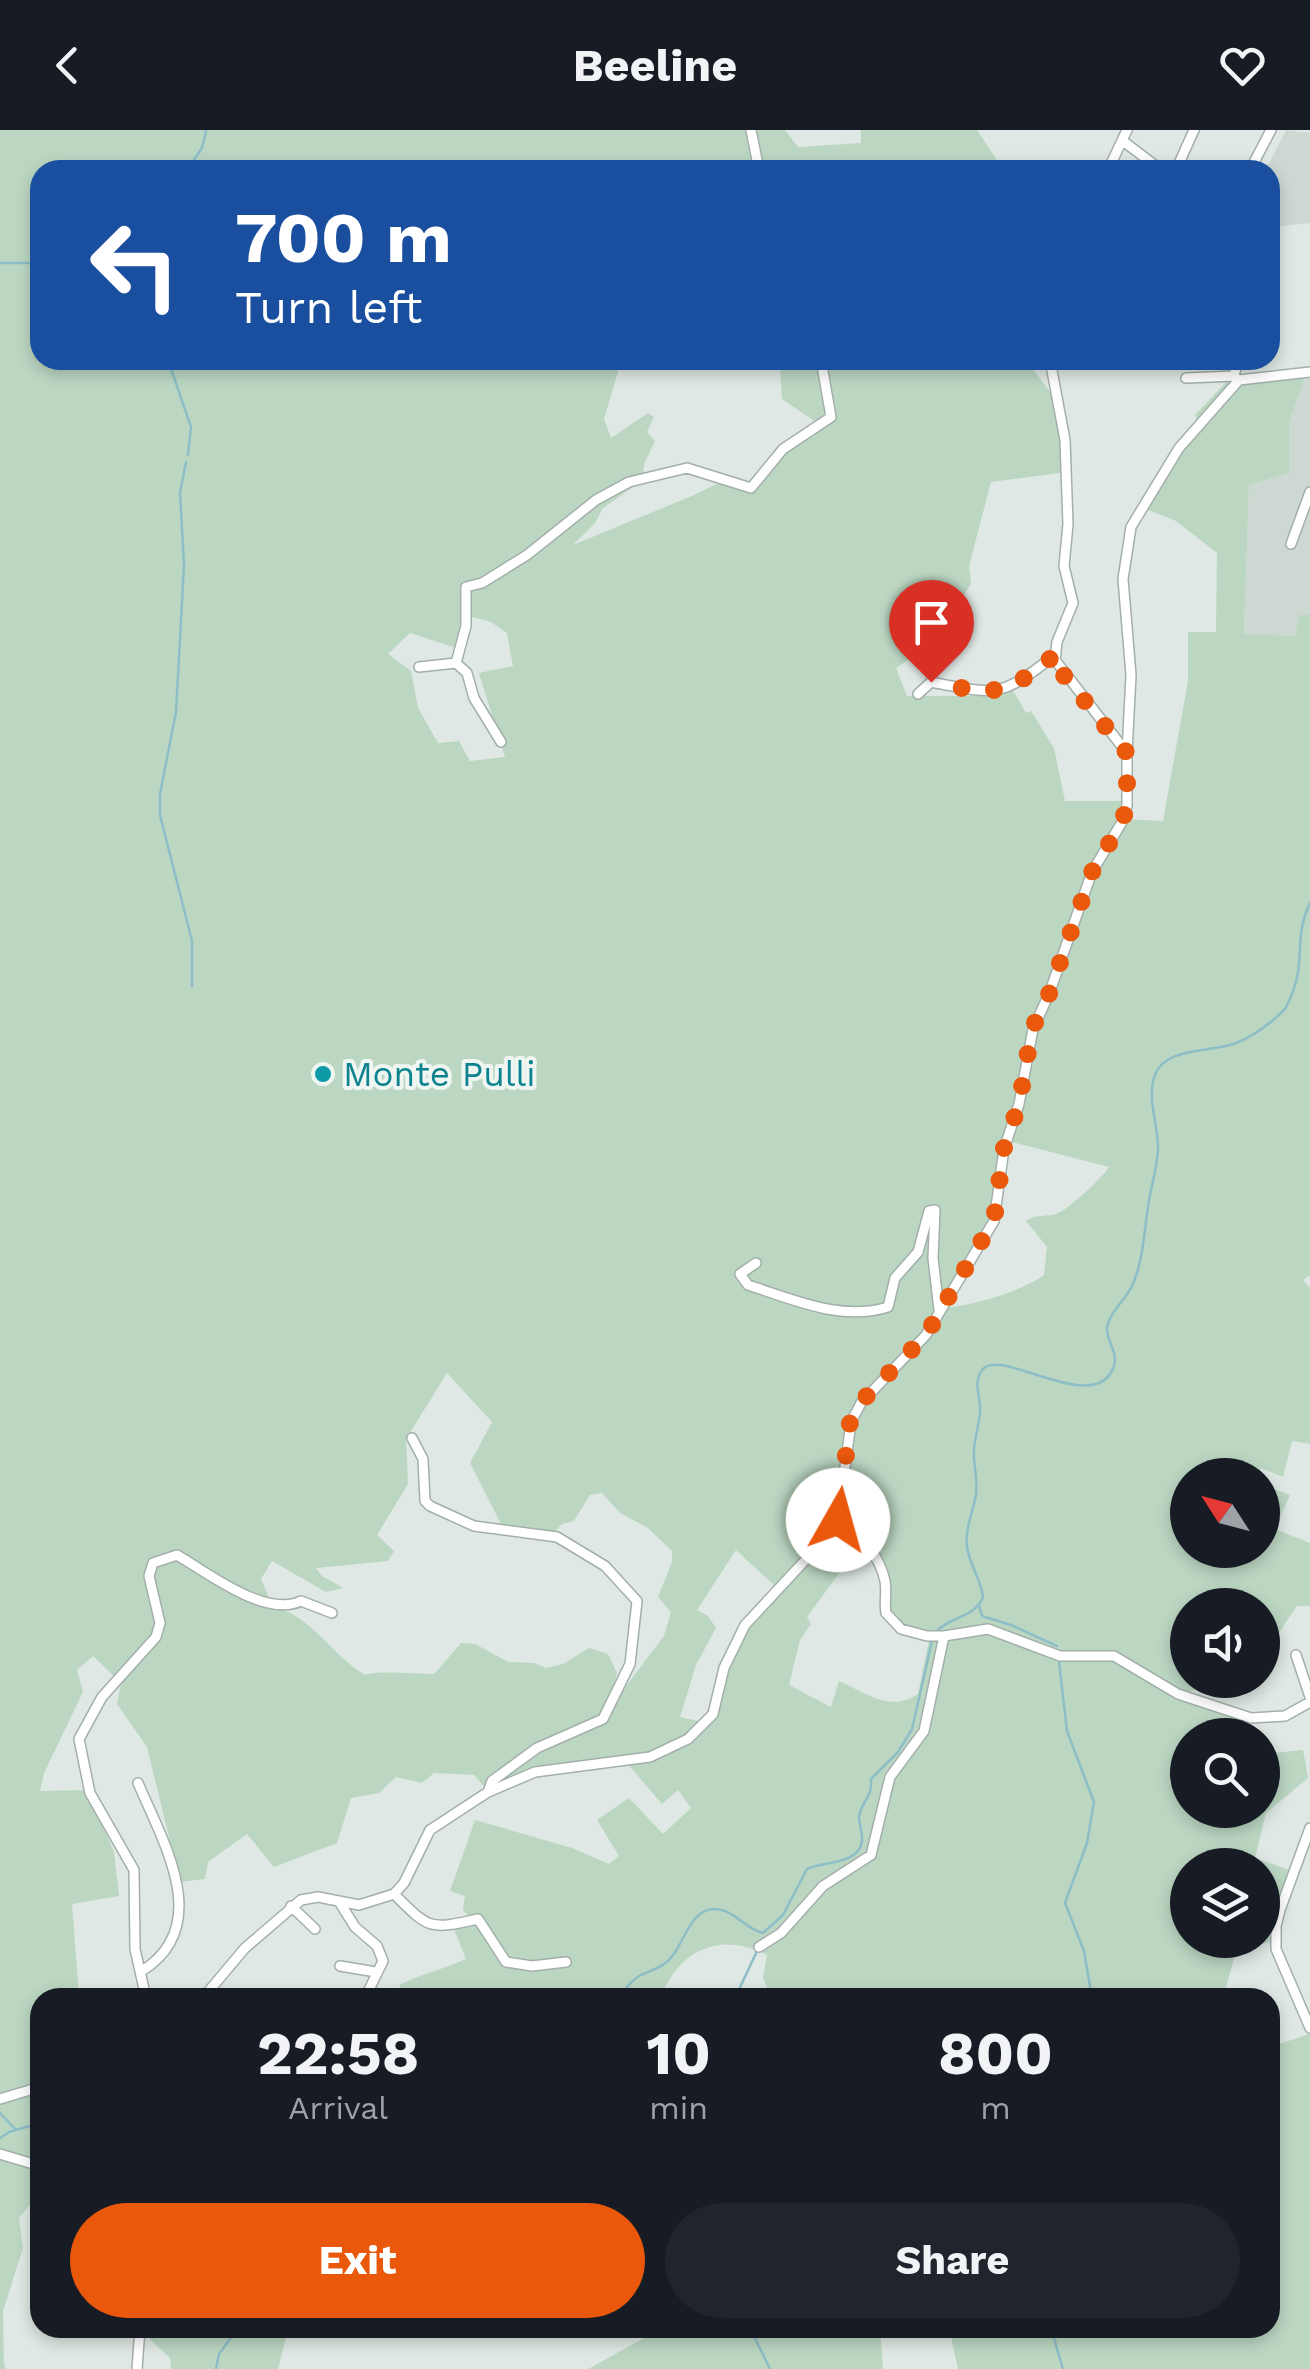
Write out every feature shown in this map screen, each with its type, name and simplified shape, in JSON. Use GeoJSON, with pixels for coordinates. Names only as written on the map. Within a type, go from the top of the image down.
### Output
{"type":"FeatureCollection","features":[{"type":"Feature","properties":{"kind":"street"},"geometry":{"type":"LineString","coordinates":[[751,130],[758,160]]}},
{"type":"Feature","properties":{"kind":"street"},"geometry":{"type":"LineString","coordinates":[[1113,160],[1127,130]]}},
{"type":"Feature","properties":{"kind":"street"},"geometry":{"type":"LineString","coordinates":[[1180,160],[1194,130]]}},
{"type":"Feature","properties":{"kind":"street"},"geometry":{"type":"LineString","coordinates":[[1255,160],[1269,131]]}},
{"type":"Feature","properties":{"kind":"street"},"geometry":{"type":"LineString","coordinates":[[1123,141],[1147,160]]}},
{"type":"Feature","properties":{"kind":"street"},"geometry":{"type":"LineString","coordinates":[[456,662],[466,626],[466,587],[482,584],[527,555],[596,500],[629,482],[687,468],[751,488],[782,449],[831,416],[823,370]]}},
{"type":"Feature","properties":{"kind":"street"},"geometry":{"type":"LineString","coordinates":[[1052,370],[1065,440],[1068,524],[1064,566],[1072,603],[1056,654],[1057,667],[1127,753]]}},
{"type":"Feature","properties":{"kind":"street"},"geometry":{"type":"LineString","coordinates":[[838,1520],[850,1422],[861,1402],[926,1335],[994,1220],[1004,1148],[1019,1104],[1032,1029],[1049,994],[1092,872],[1122,822],[1127,806],[1131,675],[1122,579],[1130,527],[1179,448],[1236,378],[1237,370]]}},
{"type":"Feature","properties":{"kind":"street"},"geometry":{"type":"LineString","coordinates":[[1186,378],[1310,372]]}},
{"type":"Feature","properties":{"kind":"street"},"geometry":{"type":"LineString","coordinates":[[1290,544],[1310,492]]}},
{"type":"Feature","properties":{"kind":"street"},"geometry":{"type":"LineString","coordinates":[[918,694],[931,682],[989,693],[1022,682],[1056,654]]}},
{"type":"Feature","properties":{"kind":"street"},"geometry":{"type":"LineString","coordinates":[[418,668],[456,662]]}},
{"type":"Feature","properties":{"kind":"street"},"geometry":{"type":"LineString","coordinates":[[456,662],[467,673],[474,698],[501,742]]}},
{"type":"Feature","properties":{"kind":"street"},"geometry":{"type":"LineString","coordinates":[[756,1263],[740,1274],[748,1284],[824,1308],[868,1313],[888,1306],[895,1278],[918,1252],[929,1211],[935,1210],[933,1258],[939,1313]]}},
{"type":"Feature","properties":{"kind":"street"},"geometry":{"type":"LineString","coordinates":[[412,1438],[423,1459],[425,1501],[430,1506],[474,1526],[558,1537],[605,1566],[637,1601],[630,1664],[603,1719],[538,1748],[492,1781],[488,1792]]}},
{"type":"Feature","properties":{"kind":"street"},"geometry":{"type":"LineString","coordinates":[[211,1988],[245,1948],[290,1906],[318,1897],[359,1905],[394,1894],[404,1883],[430,1830],[488,1792],[535,1772],[650,1757],[688,1739],[713,1714],[724,1668],[745,1625],[811,1554],[830,1524],[838,1520],[860,1534],[876,1560],[884,1578],[886,1613],[901,1629],[942,1636],[988,1628],[1060,1656],[1114,1656],[1178,1694],[1251,1718],[1285,1716],[1310,1700],[1296,1655]]}},
{"type":"Feature","properties":{"kind":"street"},"geometry":{"type":"LineString","coordinates":[[144,1988],[135,1950],[134,1870],[90,1793],[79,1739],[102,1697],[156,1637],[160,1623],[148,1576],[153,1562],[177,1554],[266,1604],[292,1606],[301,1601],[332,1612]]}},
{"type":"Feature","properties":{"kind":"street"},"geometry":{"type":"LineString","coordinates":[[759,1947],[781,1932],[823,1886],[871,1854],[890,1777],[924,1731],[942,1636]]}},
{"type":"Feature","properties":{"kind":"street"},"geometry":{"type":"LineString","coordinates":[[138,1782],[180,1882],[176,1934],[160,1960],[142,1972]]}},
{"type":"Feature","properties":{"kind":"street"},"geometry":{"type":"LineString","coordinates":[[1310,1828],[1280,1910],[1275,1936],[1276,1948],[1310,2028]]}},
{"type":"Feature","properties":{"kind":"street"},"geometry":{"type":"LineString","coordinates":[[394,1894],[420,1920],[438,1928],[478,1919],[506,1962],[532,1966],[566,1962]]}},
{"type":"Feature","properties":{"kind":"street"},"geometry":{"type":"LineString","coordinates":[[340,1903],[354,1927],[377,1946],[383,1960],[369,1988]]}},
{"type":"Feature","properties":{"kind":"street"},"geometry":{"type":"LineString","coordinates":[[290,1906],[315,1929]]}},
{"type":"Feature","properties":{"kind":"street"},"geometry":{"type":"LineString","coordinates":[[340,1966],[376,1972]]}},
{"type":"Feature","properties":{"kind":"street"},"geometry":{"type":"LineString","coordinates":[[0,2098],[30,2089]]}},
{"type":"Feature","properties":{"kind":"street"},"geometry":{"type":"LineString","coordinates":[[0,2154],[30,2161]]}},
{"type":"Feature","properties":{"kind":"street"},"geometry":{"type":"LineString","coordinates":[[138,2369],[140,2338]]}},
{"type":"Feature","properties":{"kind":"shaded area"},"geometry":{"type":"Polygon","coordinates":[[[1286,130],[1310,133],[1310,223],[1280,226],[1280,160],[1271,160],[1286,130]]]}},
{"type":"Feature","properties":{"kind":"shaded area"},"geometry":{"type":"Polygon","coordinates":[[[1310,378],[1310,615],[1299,615],[1296,636],[1244,635],[1249,485],[1289,473],[1289,423],[1304,379],[1310,378]]]}},
{"type":"Feature","properties":{"kind":"green space"},"geometry":{"type":"Polygon","coordinates":[[[0,130],[785,130],[798,147],[861,143],[861,130],[977,130],[997,160],[30,160],[30,370],[618,370],[604,419],[611,438],[648,413],[654,417],[647,432],[655,441],[644,464],[643,480],[603,508],[595,523],[573,545],[728,478],[754,487],[770,459],[785,443],[802,435],[813,437],[823,427],[782,399],[780,370],[1034,370],[1057,401],[1067,472],[991,482],[969,566],[971,584],[964,595],[944,595],[931,609],[916,630],[912,657],[896,668],[907,696],[987,696],[1012,689],[1054,748],[1065,801],[1124,801],[1122,819],[1163,821],[1188,681],[1188,632],[1216,632],[1217,553],[1176,521],[1141,507],[1197,422],[1195,415],[1228,380],[1227,376],[1304,379],[1289,423],[1289,473],[1249,485],[1244,634],[1295,636],[1299,615],[1310,615],[1310,1275],[1303,1280],[1310,1288],[1310,1444],[1292,1441],[1283,1477],[1280,1458],[1170,1458],[1170,1568],[1280,1568],[1280,1531],[1310,1543],[1310,1606],[1297,1606],[1280,1631],[1280,1588],[1170,1588],[1170,1698],[1192,1698],[1241,1713],[1242,1718],[1170,1718],[1170,1828],[1262,1828],[1257,1848],[1170,1848],[1170,1958],[1234,1958],[1226,1988],[767,1988],[763,1978],[767,1955],[750,1948],[718,1945],[690,1957],[666,1988],[400,1988],[399,1985],[466,1959],[454,1929],[474,1922],[463,1910],[465,1896],[450,1891],[475,1820],[572,1848],[609,1864],[619,1856],[597,1820],[629,1798],[663,1834],[691,1808],[678,1790],[662,1804],[626,1762],[537,1772],[488,1791],[474,1775],[434,1773],[422,1783],[396,1777],[379,1793],[351,1798],[337,1843],[274,1867],[247,1834],[208,1862],[205,1879],[180,1882],[147,1747],[117,1704],[121,1683],[93,1656],[77,1670],[83,1692],[44,1773],[40,1791],[87,1790],[114,1852],[119,1896],[72,1904],[78,1988],[30,1988],[30,2204],[19,2218],[23,2248],[3,2311],[7,2369],[0,2369],[0,130]],[[466,615],[459,649],[410,633],[388,654],[411,671],[418,708],[438,743],[459,741],[470,761],[505,757],[479,673],[513,666],[507,633],[491,622],[466,615]],[[1008,1141],[993,1220],[947,1308],[998,1296],[1044,1275],[1047,1247],[1026,1221],[1063,1210],[1109,1167],[1008,1141]],[[447,1373],[406,1439],[408,1484],[377,1535],[394,1551],[388,1561],[316,1568],[343,1588],[326,1592],[272,1561],[261,1579],[273,1607],[299,1618],[365,1675],[434,1674],[461,1643],[475,1644],[508,1662],[534,1663],[546,1668],[563,1664],[589,1648],[608,1654],[617,1673],[612,1690],[617,1698],[664,1636],[671,1612],[658,1597],[672,1562],[672,1551],[648,1528],[620,1513],[602,1493],[590,1495],[574,1521],[562,1524],[549,1538],[501,1524],[470,1463],[492,1422],[447,1373]],[[862,1542],[807,1617],[811,1624],[800,1640],[789,1685],[831,1707],[839,1681],[888,1701],[898,1702],[918,1694],[930,1635],[913,1634],[884,1611],[884,1581],[862,1542]],[[736,1550],[697,1610],[708,1616],[716,1628],[696,1665],[680,1717],[703,1722],[715,1703],[725,1661],[776,1587],[736,1550]]]}},
{"type":"Feature","properties":{"kind":"green space"},"geometry":{"type":"Polygon","coordinates":[[[1280,1491],[1290,1495],[1280,1518],[1280,1491]]]}},
{"type":"Feature","properties":{"kind":"green space"},"geometry":{"type":"Polygon","coordinates":[[[1303,1750],[1308,1778],[1280,1801],[1280,1752],[1303,1750]]]}},
{"type":"Feature","properties":{"kind":"green space"},"geometry":{"type":"Polygon","coordinates":[[[1280,1867],[1292,1871],[1280,1913],[1280,1867]]]}},
{"type":"Feature","properties":{"kind":"green space"},"geometry":{"type":"Polygon","coordinates":[[[1310,2015],[1310,2369],[958,2369],[951,2338],[1280,2338],[1280,2044],[1309,2034],[1304,2018],[1310,2015]]]}},
{"type":"Feature","properties":{"kind":"green space"},"geometry":{"type":"Polygon","coordinates":[[[149,2338],[286,2338],[278,2369],[171,2369],[170,2358],[149,2338]]]}},
{"type":"Feature","properties":{"kind":"green space"},"geometry":{"type":"Polygon","coordinates":[[[644,2338],[881,2338],[883,2369],[588,2369],[644,2338]]]}},
{"type":"Feature","properties":{"kind":"waterway"},"geometry":{"type":"LineString","coordinates":[[194,160],[206,131]]}},
{"type":"Feature","properties":{"kind":"waterway"},"geometry":{"type":"LineString","coordinates":[[0,263],[30,263]]}},
{"type":"Feature","properties":{"kind":"waterway"},"geometry":{"type":"LineString","coordinates":[[171,370],[191,427],[188,455]]}},
{"type":"Feature","properties":{"kind":"waterway"},"geometry":{"type":"LineString","coordinates":[[186,462],[180,493],[184,565],[176,712],[160,794],[160,815],[192,941],[192,986]]}},
{"type":"Feature","properties":{"kind":"waterway"},"geometry":{"type":"LineString","coordinates":[[935,1633],[974,1609],[983,1597],[967,1540],[976,1495],[974,1449],[980,1412],[980,1374],[993,1365],[1089,1385],[1104,1380],[1114,1366],[1108,1323],[1137,1273],[1156,1167],[1158,1141],[1152,1093],[1155,1075],[1169,1059],[1179,1055],[1243,1040],[1285,1009],[1297,979],[1304,917],[1310,903]]}},
{"type":"Feature","properties":{"kind":"waterway"},"geometry":{"type":"LineString","coordinates":[[979,1605],[982,1616],[1057,1646]]}},
{"type":"Feature","properties":{"kind":"waterway"},"geometry":{"type":"LineString","coordinates":[[627,1988],[634,1979],[671,1958],[690,1926],[706,1910],[721,1910],[763,1933],[783,1915],[807,1869],[855,1854],[862,1838],[859,1817],[871,1779],[898,1752],[912,1729],[932,1641]]}},
{"type":"Feature","properties":{"kind":"waterway"},"geometry":{"type":"LineString","coordinates":[[1059,1662],[1067,1731],[1094,1802],[1087,1843],[1065,1903],[1084,1951],[1090,1988]]}},
{"type":"Feature","properties":{"kind":"waterway"},"geometry":{"type":"LineString","coordinates":[[740,1988],[758,1949]]}},
{"type":"Feature","properties":{"kind":"waterway"},"geometry":{"type":"LineString","coordinates":[[0,2113],[16,2130]]}},
{"type":"Feature","properties":{"kind":"waterway"},"geometry":{"type":"LineString","coordinates":[[0,2138],[30,2126]]}},
{"type":"Feature","properties":{"kind":"waterway"},"geometry":{"type":"LineString","coordinates":[[216,2369],[219,2354],[231,2338]]}},
{"type":"Feature","properties":{"kind":"waterway"},"geometry":{"type":"LineString","coordinates":[[755,2338],[770,2369]]}},
{"type":"Feature","properties":{"kind":"waterway"},"geometry":{"type":"LineString","coordinates":[[1054,2338],[1063,2369]]}},
{"type":"Feature","properties":{"kind":"place","name":"Monte Pulli"},"geometry":{"type":"Point","coordinates":[323,1074]}},
{"type":"Feature","properties":{"kind":"route"},"geometry":{"type":"LineString","coordinates":[[838,1520],[850,1422],[861,1402],[926,1335],[994,1220],[1004,1148],[1019,1104],[1032,1029],[1049,994],[1092,872],[1113,839],[1127,806],[1127,753],[1057,667],[1056,654],[1022,682],[989,693],[931,682]]}}]}
